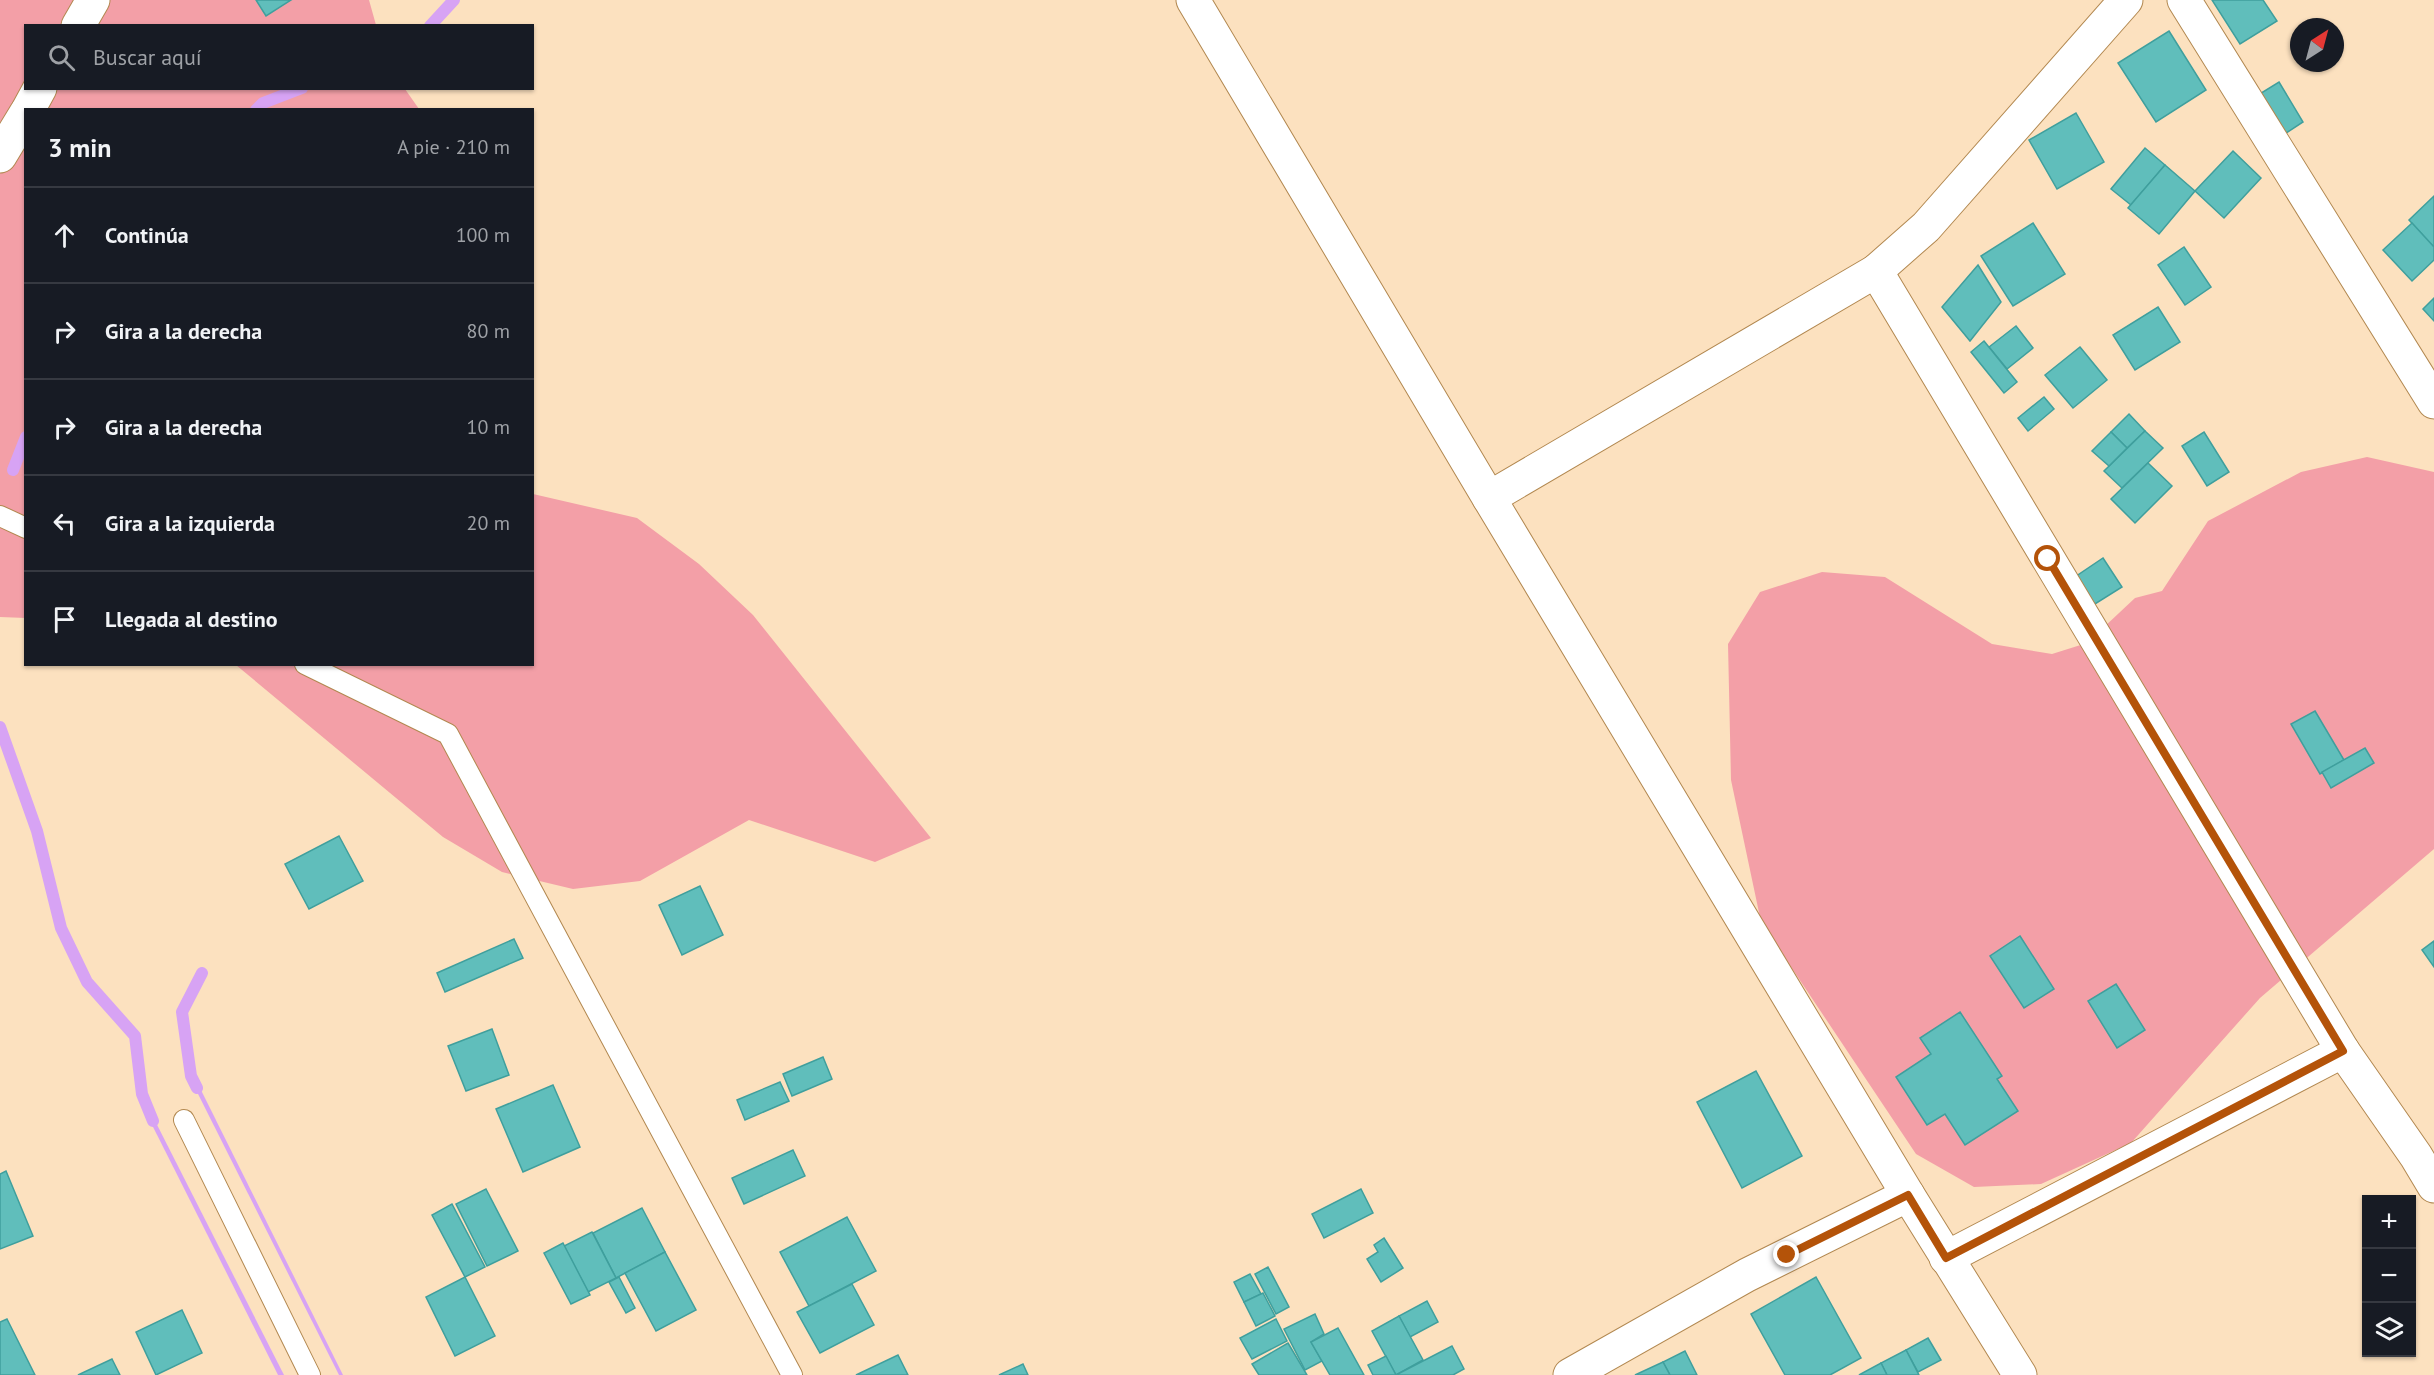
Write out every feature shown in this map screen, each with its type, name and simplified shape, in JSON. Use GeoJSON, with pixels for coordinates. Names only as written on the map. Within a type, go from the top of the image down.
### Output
{"type":"FeatureCollection","features":[{"type":"Feature","properties":{"kind":"street"},"geometry":{"type":"LineString","coordinates":[[79,24],[93,0]]}},
{"type":"Feature","properties":{"kind":"street"},"geometry":{"type":"LineString","coordinates":[[1194,0],[1488,498],[1946,1258],[2020,1375]]}},
{"type":"Feature","properties":{"kind":"street"},"geometry":{"type":"LineString","coordinates":[[1488,498],[1876,272],[1926,227],[2126,0]]}},
{"type":"Feature","properties":{"kind":"street"},"geometry":{"type":"LineString","coordinates":[[2184,0],[2434,402]]}},
{"type":"Feature","properties":{"kind":"street"},"geometry":{"type":"LineString","coordinates":[[29,108],[39,90]]}},
{"type":"Feature","properties":{"kind":"street"},"geometry":{"type":"LineString","coordinates":[[0,156],[24,116]]}},
{"type":"Feature","properties":{"kind":"street"},"geometry":{"type":"LineString","coordinates":[[1876,272],[2343,1051],[2425,1154],[2434,1186]]}},
{"type":"Feature","properties":{"kind":"street"},"geometry":{"type":"LineString","coordinates":[[1946,1258],[2343,1051]]}},
{"type":"Feature","properties":{"kind":"street"},"geometry":{"type":"LineString","coordinates":[[1570,1375],[1747,1275],[1908,1195]]}},
{"type":"Feature","properties":{"kind":"lane"},"geometry":{"type":"LineString","coordinates":[[0,516],[24,527]]}},
{"type":"Feature","properties":{"kind":"lane"},"geometry":{"type":"LineString","coordinates":[[309,666],[448,734],[792,1375]]}},
{"type":"Feature","properties":{"kind":"lane"},"geometry":{"type":"LineString","coordinates":[[184,1120],[310,1375]]}},
{"type":"Feature","properties":{"kind":"shaded area"},"geometry":{"type":"Polygon","coordinates":[[[0,0],[369,0],[376,24],[24,24],[24,90],[406,90],[418,108],[24,108],[24,618],[0,617],[0,0]]]}},
{"type":"Feature","properties":{"kind":"shaded area"},"geometry":{"type":"Polygon","coordinates":[[[2367,457],[2434,472],[2434,849],[2260,998],[2131,1143],[2041,1184],[1974,1187],[1916,1154],[1761,922],[1731,780],[1728,644],[1760,592],[1822,572],[1885,577],[1992,644],[2052,654],[2087,643],[2135,598],[2162,591],[2208,521],[2301,472],[2367,457]]]}},
{"type":"Feature","properties":{"kind":"shaded area"},"geometry":{"type":"Polygon","coordinates":[[[534,494],[637,518],[699,564],[753,615],[931,838],[875,862],[749,820],[640,881],[573,889],[502,872],[443,837],[237,666],[534,666],[534,494]]]}},
{"type":"Feature","properties":{"kind":"shaded area"},"geometry":{"type":"Polygon","coordinates":[[[192,1072],[343,1375],[339,1375],[188,1074],[192,1072]]]}},
{"type":"Feature","properties":{"kind":"shaded area"},"geometry":{"type":"Polygon","coordinates":[[[148,1107],[284,1375],[278,1375],[144,1109],[148,1107]]]}},
{"type":"Feature","properties":{"kind":"building"},"geometry":{"type":"Polygon","coordinates":[[[256,0],[291,0],[266,16],[256,0]]]}},
{"type":"Feature","properties":{"kind":"building"},"geometry":{"type":"Polygon","coordinates":[[[2212,0],[2263,0],[2277,21],[2240,44],[2212,0]]]}},
{"type":"Feature","properties":{"kind":"building"},"geometry":{"type":"Polygon","coordinates":[[[2169,31],[2206,90],[2156,122],[2118,63],[2169,31]]]}},
{"type":"Feature","properties":{"kind":"building"},"geometry":{"type":"Polygon","coordinates":[[[2279,82],[2303,122],[2283,135],[2258,95],[2279,82]]]}},
{"type":"Feature","properties":{"kind":"building"},"geometry":{"type":"Polygon","coordinates":[[[2076,113],[2104,162],[2057,189],[2029,140],[2076,113]]]}},
{"type":"Feature","properties":{"kind":"building"},"geometry":{"type":"Polygon","coordinates":[[[2145,148],[2165,165],[2131,205],[2111,189],[2145,148]]]}},
{"type":"Feature","properties":{"kind":"building"},"geometry":{"type":"Polygon","coordinates":[[[2233,151],[2261,178],[2224,218],[2195,191],[2233,151]]]}},
{"type":"Feature","properties":{"kind":"building"},"geometry":{"type":"Polygon","coordinates":[[[2165,165],[2195,191],[2159,234],[2128,208],[2165,165]]]}},
{"type":"Feature","properties":{"kind":"building"},"geometry":{"type":"Polygon","coordinates":[[[2434,196],[2434,247],[2409,220],[2434,196]]]}},
{"type":"Feature","properties":{"kind":"building"},"geometry":{"type":"Polygon","coordinates":[[[2033,223],[2065,274],[2013,306],[1981,256],[2033,223]]]}},
{"type":"Feature","properties":{"kind":"building"},"geometry":{"type":"Polygon","coordinates":[[[2412,223],[2434,247],[2434,260],[2412,281],[2383,250],[2412,223]]]}},
{"type":"Feature","properties":{"kind":"building"},"geometry":{"type":"Polygon","coordinates":[[[2184,247],[2211,287],[2185,305],[2158,265],[2184,247]]]}},
{"type":"Feature","properties":{"kind":"building"},"geometry":{"type":"Polygon","coordinates":[[[1978,265],[2001,302],[1970,341],[1942,307],[1978,265]]]}},
{"type":"Feature","properties":{"kind":"building"},"geometry":{"type":"Polygon","coordinates":[[[2434,298],[2434,321],[2423,309],[2434,298]]]}},
{"type":"Feature","properties":{"kind":"building"},"geometry":{"type":"Polygon","coordinates":[[[2158,307],[2180,342],[2135,370],[2113,335],[2158,307]]]}},
{"type":"Feature","properties":{"kind":"building"},"geometry":{"type":"Polygon","coordinates":[[[2016,326],[2033,348],[2007,369],[1989,347],[2016,326]]]}},
{"type":"Feature","properties":{"kind":"building"},"geometry":{"type":"Polygon","coordinates":[[[1984,341],[2017,382],[2004,393],[1971,352],[1984,341]]]}},
{"type":"Feature","properties":{"kind":"building"},"geometry":{"type":"Polygon","coordinates":[[[2080,347],[2107,380],[2073,408],[2045,375],[2080,347]]]}},
{"type":"Feature","properties":{"kind":"building"},"geometry":{"type":"Polygon","coordinates":[[[2044,397],[2054,409],[2028,431],[2018,418],[2044,397]]]}},
{"type":"Feature","properties":{"kind":"building"},"geometry":{"type":"Polygon","coordinates":[[[2129,414],[2145,431],[2127,448],[2111,432],[2129,414]]]}},
{"type":"Feature","properties":{"kind":"building"},"geometry":{"type":"Polygon","coordinates":[[[2145,431],[2163,448],[2122,488],[2104,471],[2145,431]]]}},
{"type":"Feature","properties":{"kind":"building"},"geometry":{"type":"Polygon","coordinates":[[[2111,432],[2127,448],[2109,466],[2092,451],[2111,432]]]}},
{"type":"Feature","properties":{"kind":"building"},"geometry":{"type":"Polygon","coordinates":[[[2204,432],[2229,472],[2207,486],[2182,446],[2204,432]]]}},
{"type":"Feature","properties":{"kind":"building"},"geometry":{"type":"Polygon","coordinates":[[[2148,463],[2172,486],[2135,523],[2111,499],[2148,463]]]}},
{"type":"Feature","properties":{"kind":"building"},"geometry":{"type":"Polygon","coordinates":[[[2103,558],[2122,587],[2087,609],[2069,581],[2103,558]]]}},
{"type":"Feature","properties":{"kind":"building"},"geometry":{"type":"Polygon","coordinates":[[[2315,711],[2344,760],[2320,774],[2291,724],[2315,711]]]}},
{"type":"Feature","properties":{"kind":"building"},"geometry":{"type":"Polygon","coordinates":[[[2365,748],[2374,763],[2331,788],[2322,772],[2365,748]]]}},
{"type":"Feature","properties":{"kind":"building"},"geometry":{"type":"Polygon","coordinates":[[[339,836],[363,881],[309,909],[285,864],[339,836]]]}},
{"type":"Feature","properties":{"kind":"building"},"geometry":{"type":"Polygon","coordinates":[[[700,886],[723,935],[682,955],[659,905],[700,886]]]}},
{"type":"Feature","properties":{"kind":"building"},"geometry":{"type":"Polygon","coordinates":[[[2020,936],[2054,989],[2024,1008],[1990,956],[2020,936]]]}},
{"type":"Feature","properties":{"kind":"building"},"geometry":{"type":"Polygon","coordinates":[[[514,939],[523,958],[445,992],[437,973],[514,939]]]}},
{"type":"Feature","properties":{"kind":"building"},"geometry":{"type":"Polygon","coordinates":[[[2434,941],[2434,967],[2422,950],[2434,941]]]}},
{"type":"Feature","properties":{"kind":"building"},"geometry":{"type":"Polygon","coordinates":[[[2116,984],[2145,1030],[2117,1048],[2088,1001],[2116,984]]]}},
{"type":"Feature","properties":{"kind":"building"},"geometry":{"type":"Polygon","coordinates":[[[1960,1012],[2002,1076],[1997,1079],[2018,1111],[1965,1145],[1945,1114],[1927,1125],[1896,1077],[1931,1054],[1920,1038],[1960,1012]]]}},
{"type":"Feature","properties":{"kind":"building"},"geometry":{"type":"Polygon","coordinates":[[[492,1029],[509,1075],[466,1091],[448,1046],[492,1029]]]}},
{"type":"Feature","properties":{"kind":"building"},"geometry":{"type":"Polygon","coordinates":[[[823,1057],[832,1079],[792,1096],[783,1074],[823,1057]]]}},
{"type":"Feature","properties":{"kind":"building"},"geometry":{"type":"Polygon","coordinates":[[[1756,1071],[1802,1156],[1742,1188],[1697,1102],[1756,1071]]]}},
{"type":"Feature","properties":{"kind":"building"},"geometry":{"type":"Polygon","coordinates":[[[780,1082],[789,1101],[745,1120],[737,1100],[780,1082]]]}},
{"type":"Feature","properties":{"kind":"building"},"geometry":{"type":"Polygon","coordinates":[[[553,1085],[580,1147],[523,1172],[496,1109],[553,1085]]]}},
{"type":"Feature","properties":{"kind":"building"},"geometry":{"type":"Polygon","coordinates":[[[793,1150],[805,1176],[744,1204],[732,1178],[793,1150]]]}},
{"type":"Feature","properties":{"kind":"building"},"geometry":{"type":"Polygon","coordinates":[[[6,1171],[33,1236],[0,1249],[0,1174],[6,1171]]]}},
{"type":"Feature","properties":{"kind":"building"},"geometry":{"type":"Polygon","coordinates":[[[486,1189],[518,1251],[487,1266],[456,1204],[486,1189]]]}},
{"type":"Feature","properties":{"kind":"building"},"geometry":{"type":"Polygon","coordinates":[[[1361,1189],[1373,1213],[1324,1238],[1312,1214],[1361,1189]]]}},
{"type":"Feature","properties":{"kind":"building"},"geometry":{"type":"Polygon","coordinates":[[[452,1204],[485,1267],[465,1277],[432,1215],[452,1204]]]}},
{"type":"Feature","properties":{"kind":"building"},"geometry":{"type":"Polygon","coordinates":[[[642,1208],[665,1252],[616,1278],[593,1233],[642,1208]]]}},
{"type":"Feature","properties":{"kind":"building"},"geometry":{"type":"Polygon","coordinates":[[[847,1217],[876,1271],[809,1306],[780,1252],[847,1217]]]}},
{"type":"Feature","properties":{"kind":"building"},"geometry":{"type":"Polygon","coordinates":[[[592,1232],[616,1278],[588,1292],[564,1246],[592,1232]]]}},
{"type":"Feature","properties":{"kind":"building"},"geometry":{"type":"Polygon","coordinates":[[[1384,1238],[1403,1268],[1381,1282],[1367,1259],[1378,1252],[1374,1245],[1384,1238]]]}},
{"type":"Feature","properties":{"kind":"building"},"geometry":{"type":"Polygon","coordinates":[[[563,1243],[590,1295],[571,1304],[544,1253],[563,1243]]]}},
{"type":"Feature","properties":{"kind":"building"},"geometry":{"type":"Polygon","coordinates":[[[665,1252],[696,1310],[656,1331],[625,1273],[665,1252]]]}},
{"type":"Feature","properties":{"kind":"building"},"geometry":{"type":"Polygon","coordinates":[[[1268,1267],[1289,1307],[1276,1314],[1255,1274],[1268,1267]]]}},
{"type":"Feature","properties":{"kind":"building"},"geometry":{"type":"Polygon","coordinates":[[[1250,1274],[1261,1294],[1244,1302],[1234,1282],[1250,1274]]]}},
{"type":"Feature","properties":{"kind":"building"},"geometry":{"type":"Polygon","coordinates":[[[465,1277],[495,1336],[455,1356],[426,1297],[465,1277]]]}},
{"type":"Feature","properties":{"kind":"building"},"geometry":{"type":"Polygon","coordinates":[[[619,1277],[635,1308],[626,1313],[609,1282],[619,1277]]]}},
{"type":"Feature","properties":{"kind":"building"},"geometry":{"type":"Polygon","coordinates":[[[1816,1277],[1861,1358],[1830,1375],[1785,1375],[1751,1314],[1816,1277]]]}},
{"type":"Feature","properties":{"kind":"building"},"geometry":{"type":"Polygon","coordinates":[[[852,1284],[874,1325],[820,1353],[797,1312],[852,1284]]]}},
{"type":"Feature","properties":{"kind":"building"},"geometry":{"type":"Polygon","coordinates":[[[1263,1293],[1275,1316],[1256,1326],[1244,1302],[1263,1293]]]}},
{"type":"Feature","properties":{"kind":"building"},"geometry":{"type":"Polygon","coordinates":[[[1427,1301],[1438,1322],[1410,1337],[1399,1316],[1427,1301]]]}},
{"type":"Feature","properties":{"kind":"building"},"geometry":{"type":"Polygon","coordinates":[[[182,1310],[202,1353],[156,1375],[136,1332],[182,1310]]]}},
{"type":"Feature","properties":{"kind":"building"},"geometry":{"type":"Polygon","coordinates":[[[1315,1314],[1324,1334],[1311,1342],[1322,1361],[1305,1370],[1284,1329],[1315,1314]]]}},
{"type":"Feature","properties":{"kind":"building"},"geometry":{"type":"Polygon","coordinates":[[[1399,1316],[1423,1360],[1396,1375],[1372,1331],[1399,1316]]]}},
{"type":"Feature","properties":{"kind":"building"},"geometry":{"type":"Polygon","coordinates":[[[7,1319],[35,1375],[0,1375],[0,1322],[7,1319]]]}},
{"type":"Feature","properties":{"kind":"building"},"geometry":{"type":"Polygon","coordinates":[[[1276,1319],[1287,1341],[1252,1359],[1240,1338],[1276,1319]]]}},
{"type":"Feature","properties":{"kind":"building"},"geometry":{"type":"Polygon","coordinates":[[[1338,1328],[1364,1375],[1330,1375],[1311,1342],[1338,1328]]]}},
{"type":"Feature","properties":{"kind":"building"},"geometry":{"type":"Polygon","coordinates":[[[1928,1338],[1941,1360],[1918,1372],[1906,1350],[1928,1338]]]}},
{"type":"Feature","properties":{"kind":"building"},"geometry":{"type":"Polygon","coordinates":[[[1288,1343],[1307,1375],[1259,1375],[1252,1364],[1288,1343]]]}},
{"type":"Feature","properties":{"kind":"building"},"geometry":{"type":"Polygon","coordinates":[[[1452,1346],[1464,1369],[1453,1375],[1396,1375],[1452,1346]]]}},
{"type":"Feature","properties":{"kind":"building"},"geometry":{"type":"Polygon","coordinates":[[[1906,1350],[1919,1375],[1887,1375],[1881,1363],[1906,1350]]]}},
{"type":"Feature","properties":{"kind":"building"},"geometry":{"type":"Polygon","coordinates":[[[1685,1351],[1697,1375],[1670,1375],[1663,1362],[1685,1351]]]}},
{"type":"Feature","properties":{"kind":"building"},"geometry":{"type":"Polygon","coordinates":[[[898,1355],[908,1375],[856,1375],[898,1355]]]}},
{"type":"Feature","properties":{"kind":"building"},"geometry":{"type":"Polygon","coordinates":[[[1386,1356],[1396,1375],[1373,1375],[1368,1365],[1386,1356]]]}},
{"type":"Feature","properties":{"kind":"building"},"geometry":{"type":"Polygon","coordinates":[[[112,1359],[120,1375],[78,1375],[112,1359]]]}},
{"type":"Feature","properties":{"kind":"building"},"geometry":{"type":"Polygon","coordinates":[[[1663,1362],[1670,1375],[1635,1375],[1663,1362]]]}},
{"type":"Feature","properties":{"kind":"building"},"geometry":{"type":"Polygon","coordinates":[[[1881,1363],[1887,1375],[1859,1375],[1881,1363]]]}},
{"type":"Feature","properties":{"kind":"building"},"geometry":{"type":"Polygon","coordinates":[[[1023,1364],[1028,1375],[999,1375],[1023,1364]]]}},
{"type":"Feature","properties":{"kind":"waterway"},"geometry":{"type":"LineString","coordinates":[[432,24],[454,0]]}},
{"type":"Feature","properties":{"kind":"waterway"},"geometry":{"type":"LineString","coordinates":[[258,108],[263,103],[297,90]]}},
{"type":"Feature","properties":{"kind":"waterway"},"geometry":{"type":"LineString","coordinates":[[13,470],[24,442]]}},
{"type":"Feature","properties":{"kind":"waterway"},"geometry":{"type":"LineString","coordinates":[[0,727],[37,831],[61,928],[87,982],[135,1036],[142,1094],[153,1121]]}},
{"type":"Feature","properties":{"kind":"waterway"},"geometry":{"type":"LineString","coordinates":[[197,1088],[191,1076],[182,1012],[202,973]]}},
{"type":"Feature","properties":{"kind":"route"},"geometry":{"type":"LineString","coordinates":[[1787,1255],[1908,1195],[1946,1258],[2343,1051],[2048,559]]}}]}
